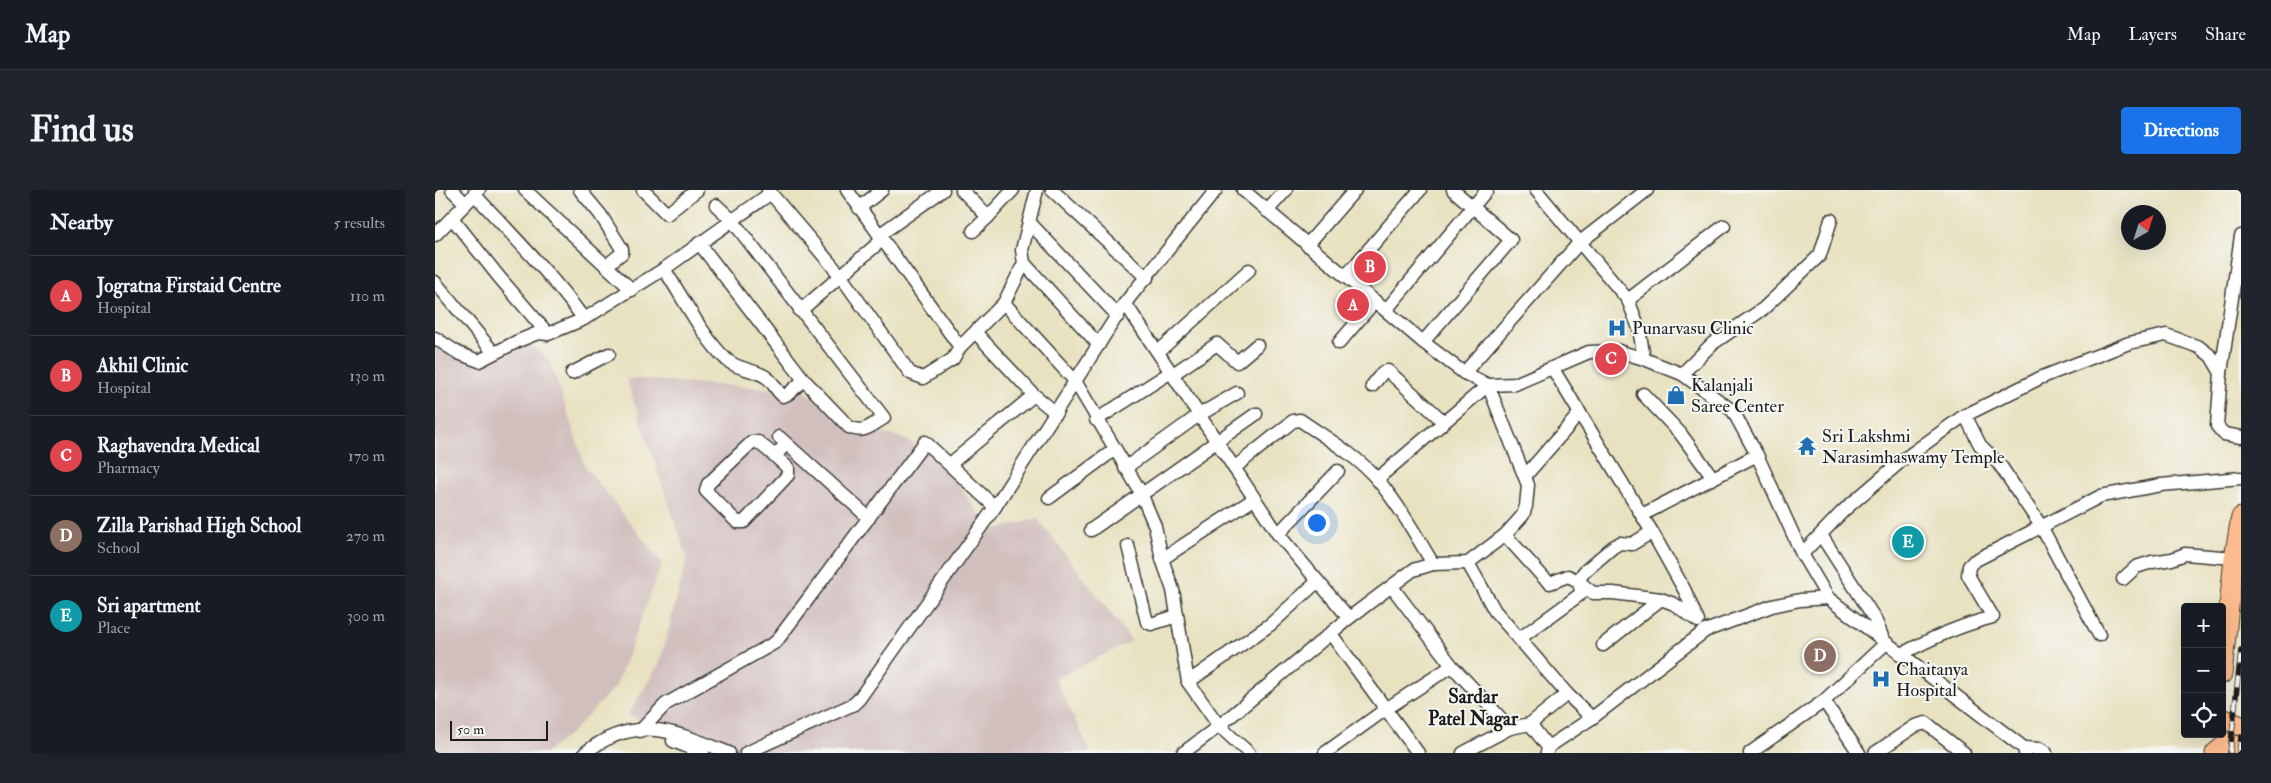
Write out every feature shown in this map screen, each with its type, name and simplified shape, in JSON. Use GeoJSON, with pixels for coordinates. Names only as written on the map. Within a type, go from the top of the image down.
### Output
{"type":"FeatureCollection","features":[{"type":"Feature","properties":{"kind":"highway"},"geometry":{"type":"LineString","coordinates":[[2225,648],[2234,558],[2241,517]]}},
{"type":"Feature","properties":{"kind":"highway"},"geometry":{"type":"LineString","coordinates":[[2226,720],[2241,726]]}},
{"type":"Feature","properties":{"kind":"highway"},"geometry":{"type":"LineString","coordinates":[[2215,753],[2217,738]]}},
{"type":"Feature","properties":{"kind":"highway"},"geometry":{"type":"LineString","coordinates":[[2215,753],[2227,743],[2241,747]]}},
{"type":"Feature","properties":{"kind":"street"},"geometry":{"type":"LineString","coordinates":[[452,190],[473,196],[531,253],[584,319]]}},
{"type":"Feature","properties":{"kind":"street"},"geometry":{"type":"LineString","coordinates":[[525,190],[632,290]]}},
{"type":"Feature","properties":{"kind":"street"},"geometry":{"type":"LineString","coordinates":[[580,190],[600,214],[622,250],[622,253],[607,266]]}},
{"type":"Feature","properties":{"kind":"street"},"geometry":{"type":"LineString","coordinates":[[643,190],[667,214],[697,190]]}},
{"type":"Feature","properties":{"kind":"street"},"geometry":{"type":"LineString","coordinates":[[847,190],[960,347]]}},
{"type":"Feature","properties":{"kind":"street"},"geometry":{"type":"LineString","coordinates":[[859,208],[882,190]]}},
{"type":"Feature","properties":{"kind":"street"},"geometry":{"type":"LineString","coordinates":[[800,311],[880,238],[943,190]]}},
{"type":"Feature","properties":{"kind":"street"},"geometry":{"type":"LineString","coordinates":[[962,190],[988,217]]}},
{"type":"Feature","properties":{"kind":"street"},"geometry":{"type":"LineString","coordinates":[[973,231],[1013,190]]}},
{"type":"Feature","properties":{"kind":"street"},"geometry":{"type":"LineString","coordinates":[[435,338],[473,360],[479,361],[539,333],[548,334],[584,319],[664,269],[770,192],[840,276],[910,373],[923,378],[953,358],[960,347],[977,333],[1003,304],[1024,263],[1023,250],[1037,190]]}},
{"type":"Feature","properties":{"kind":"street"},"geometry":{"type":"LineString","coordinates":[[1052,190],[1147,278]]}},
{"type":"Feature","properties":{"kind":"street"},"geometry":{"type":"LineString","coordinates":[[746,753],[854,704],[859,699],[995,507],[1125,304],[1216,190]]}},
{"type":"Feature","properties":{"kind":"street"},"geometry":{"type":"LineString","coordinates":[[1243,190],[1423,342],[1464,373],[1488,386],[1515,384],[1589,352],[1618,352],[1644,358],[1682,374],[1733,411],[1757,455],[1801,554],[1827,598],[2025,751],[2040,749],[2046,753]]}},
{"type":"Feature","properties":{"kind":"street"},"geometry":{"type":"LineString","coordinates":[[1267,211],[1286,190]]}},
{"type":"Feature","properties":{"kind":"street"},"geometry":{"type":"LineString","coordinates":[[1307,244],[1355,190]]}},
{"type":"Feature","properties":{"kind":"street"},"geometry":{"type":"LineString","coordinates":[[1345,276],[1420,190]]}},
{"type":"Feature","properties":{"kind":"street"},"geometry":{"type":"LineString","coordinates":[[1423,342],[1511,240],[1453,190]]}},
{"type":"Feature","properties":{"kind":"street"},"geometry":{"type":"LineString","coordinates":[[1386,310],[1487,190]]}},
{"type":"Feature","properties":{"kind":"street"},"geometry":{"type":"LineString","coordinates":[[1536,190],[1628,300],[1639,328],[1644,358]]}},
{"type":"Feature","properties":{"kind":"street"},"geometry":{"type":"LineString","coordinates":[[1464,373],[1579,243],[1647,190]]}},
{"type":"Feature","properties":{"kind":"street"},"geometry":{"type":"LineString","coordinates":[[435,235],[473,196]]}},
{"type":"Feature","properties":{"kind":"street"},"geometry":{"type":"LineString","coordinates":[[699,244],[804,380],[849,427],[861,431],[883,418],[732,220],[716,204]]}},
{"type":"Feature","properties":{"kind":"street"},"geometry":{"type":"LineString","coordinates":[[452,218],[548,334]]}},
{"type":"Feature","properties":{"kind":"street"},"geometry":{"type":"LineString","coordinates":[[1682,374],[1712,344],[1763,309],[1820,255],[1831,220]]}},
{"type":"Feature","properties":{"kind":"street"},"geometry":{"type":"LineString","coordinates":[[1029,222],[1118,316]]}},
{"type":"Feature","properties":{"kind":"street"},"geometry":{"type":"LineString","coordinates":[[1628,300],[1724,226]]}},
{"type":"Feature","properties":{"kind":"street"},"geometry":{"type":"LineString","coordinates":[[2241,236],[2221,373],[2217,426],[2224,434],[2241,437]]}},
{"type":"Feature","properties":{"kind":"street"},"geometry":{"type":"LineString","coordinates":[[1024,263],[1099,345]]}},
{"type":"Feature","properties":{"kind":"street"},"geometry":{"type":"LineString","coordinates":[[664,269],[711,342],[728,361],[763,375],[772,381],[777,391],[783,396],[804,380]]}},
{"type":"Feature","properties":{"kind":"street"},"geometry":{"type":"LineString","coordinates":[[1158,352],[1249,270]]}},
{"type":"Feature","properties":{"kind":"street"},"geometry":{"type":"LineString","coordinates":[[435,282],[494,353]]}},
{"type":"Feature","properties":{"kind":"street"},"geometry":{"type":"LineString","coordinates":[[1339,343],[1375,302]]}},
{"type":"Feature","properties":{"kind":"street"},"geometry":{"type":"LineString","coordinates":[[1003,304],[1075,381],[1141,495],[1155,526],[1161,560],[1173,590],[1188,682],[1219,726],[1249,753]]}},
{"type":"Feature","properties":{"kind":"street"},"geometry":{"type":"LineString","coordinates":[[1125,304],[1278,534],[1349,618]]}},
{"type":"Feature","properties":{"kind":"street"},"geometry":{"type":"LineString","coordinates":[[977,333],[1034,395],[1056,413]]}},
{"type":"Feature","properties":{"kind":"street"},"geometry":{"type":"LineString","coordinates":[[1801,554],[1843,511],[1900,462],[1965,415],[2040,378],[2129,343],[2166,335],[2199,348],[2211,356],[2221,373]]}},
{"type":"Feature","properties":{"kind":"street"},"geometry":{"type":"LineString","coordinates":[[1096,420],[1217,344],[1237,362],[1257,345]]}},
{"type":"Feature","properties":{"kind":"street"},"geometry":{"type":"LineString","coordinates":[[572,373],[609,354]]}},
{"type":"Feature","properties":{"kind":"street"},"geometry":{"type":"LineString","coordinates":[[1553,368],[1652,532],[1705,631]]}},
{"type":"Feature","properties":{"kind":"street"},"geometry":{"type":"LineString","coordinates":[[1372,386],[1383,372],[1388,371],[1444,422]]}},
{"type":"Feature","properties":{"kind":"street"},"geometry":{"type":"LineString","coordinates":[[1377,479],[1488,386]]}},
{"type":"Feature","properties":{"kind":"street"},"geometry":{"type":"LineString","coordinates":[[1183,753],[1219,726],[1349,618],[1413,570],[1433,564],[1467,563],[1505,536],[1523,515],[1528,485],[1488,386]]}},
{"type":"Feature","properties":{"kind":"street"},"geometry":{"type":"LineString","coordinates":[[1125,468],[1199,415],[1237,393]]}},
{"type":"Feature","properties":{"kind":"street"},"geometry":{"type":"LineString","coordinates":[[1643,394],[1680,433],[1713,478]]}},
{"type":"Feature","properties":{"kind":"street"},"geometry":{"type":"LineString","coordinates":[[950,464],[1034,395]]}},
{"type":"Feature","properties":{"kind":"street"},"geometry":{"type":"LineString","coordinates":[[1525,475],[1580,413]]}},
{"type":"Feature","properties":{"kind":"street"},"geometry":{"type":"LineString","coordinates":[[1091,530],[1256,414]]}},
{"type":"Feature","properties":{"kind":"street"},"geometry":{"type":"LineString","coordinates":[[1965,415],[1980,445],[1999,465],[2041,526],[2099,635]]}},
{"type":"Feature","properties":{"kind":"street"},"geometry":{"type":"LineString","coordinates":[[1234,468],[1297,419],[1359,462],[1377,479],[1433,564]]}},
{"type":"Feature","properties":{"kind":"street"},"geometry":{"type":"LineString","coordinates":[[775,456],[783,441],[869,518]]}},
{"type":"Feature","properties":{"kind":"street"},"geometry":{"type":"LineString","coordinates":[[752,442],[758,442],[775,456],[788,468],[788,475],[744,522],[737,522],[706,490],[708,484],[752,442]]}},
{"type":"Feature","properties":{"kind":"street"},"geometry":{"type":"LineString","coordinates":[[647,730],[666,704],[776,642],[925,442],[995,507]]}},
{"type":"Feature","properties":{"kind":"street"},"geometry":{"type":"LineString","coordinates":[[1049,498],[1114,450]]}},
{"type":"Feature","properties":{"kind":"street"},"geometry":{"type":"LineString","coordinates":[[1642,515],[1757,455]]}},
{"type":"Feature","properties":{"kind":"street"},"geometry":{"type":"LineString","coordinates":[[1278,534],[1338,471]]}},
{"type":"Feature","properties":{"kind":"street"},"geometry":{"type":"LineString","coordinates":[[1900,655],[1961,625],[1993,617],[1968,575],[1969,566],[1974,561],[2041,526],[2101,496],[2161,484],[2241,478]]}},
{"type":"Feature","properties":{"kind":"street"},"geometry":{"type":"LineString","coordinates":[[1161,560],[1254,499]]}},
{"type":"Feature","properties":{"kind":"street"},"geometry":{"type":"LineString","coordinates":[[1519,639],[1582,593],[1578,581],[1583,572],[1613,548],[1620,544],[1632,544],[1652,532]]}},
{"type":"Feature","properties":{"kind":"street"},"geometry":{"type":"LineString","coordinates":[[1821,535],[1875,619],[1885,644]]}},
{"type":"Feature","properties":{"kind":"street"},"geometry":{"type":"LineString","coordinates":[[1505,536],[1546,581],[1552,583],[1568,576],[1593,593],[1661,599],[1697,618]]}},
{"type":"Feature","properties":{"kind":"street"},"geometry":{"type":"LineString","coordinates":[[1128,546],[1148,624],[1177,616]]}},
{"type":"Feature","properties":{"kind":"street"},"geometry":{"type":"LineString","coordinates":[[2123,578],[2136,567],[2185,554],[2234,558]]}},
{"type":"Feature","properties":{"kind":"street"},"geometry":{"type":"LineString","coordinates":[[1467,563],[1495,611],[1567,694],[1592,718]]}},
{"type":"Feature","properties":{"kind":"street"},"geometry":{"type":"LineString","coordinates":[[1188,682],[1271,624],[1317,582]]}},
{"type":"Feature","properties":{"kind":"street"},"geometry":{"type":"LineString","coordinates":[[1392,587],[1452,666],[1510,728]]}},
{"type":"Feature","properties":{"kind":"street"},"geometry":{"type":"LineString","coordinates":[[1530,724],[1548,750],[1705,631],[1772,606],[1800,600],[1827,598]]}},
{"type":"Feature","properties":{"kind":"street"},"geometry":{"type":"LineString","coordinates":[[1603,645],[1661,599]]}},
{"type":"Feature","properties":{"kind":"street"},"geometry":{"type":"LineString","coordinates":[[1331,634],[1418,753]]}},
{"type":"Feature","properties":{"kind":"street"},"geometry":{"type":"LineString","coordinates":[[1750,753],[1824,701],[1885,644]]}},
{"type":"Feature","properties":{"kind":"street"},"geometry":{"type":"LineString","coordinates":[[1325,753],[1386,709],[1452,666]]}},
{"type":"Feature","properties":{"kind":"street"},"geometry":{"type":"LineString","coordinates":[[1463,753],[1510,728],[1530,724],[1567,694]]}},
{"type":"Feature","properties":{"kind":"street"},"geometry":{"type":"LineString","coordinates":[[1824,701],[1859,753]]}},
{"type":"Feature","properties":{"kind":"street"},"geometry":{"type":"LineString","coordinates":[[1875,753],[1915,726],[1925,723],[1964,753]]}},
{"type":"Feature","properties":{"kind":"street"},"geometry":{"type":"LineString","coordinates":[[647,730],[703,753]]}},
{"type":"Feature","properties":{"kind":"street"},"geometry":{"type":"LineString","coordinates":[[585,753],[595,745],[623,731],[647,730],[672,732],[729,753]]}},
{"type":"Feature","properties":{"kind":"shaded area"},"geometry":{"type":"Polygon","coordinates":[[[523,340],[550,360],[585,466],[662,563],[616,686],[572,732],[545,753],[435,753],[435,346],[477,364],[523,340]]]}},
{"type":"Feature","properties":{"kind":"shaded area"},"geometry":{"type":"Polygon","coordinates":[[[626,378],[803,391],[851,426],[903,438],[941,460],[991,530],[1038,519],[1132,641],[1055,679],[1091,753],[713,753],[628,715],[660,662],[687,558],[626,378]]]}},
{"type":"Feature","properties":{"kind":"railway"},"geometry":{"type":"LineString","coordinates":[[2230,753],[2241,650]]}},
{"type":"Feature","properties":{"kind":"railway"},"geometry":{"type":"LineString","coordinates":[[2239,753],[2241,737]]}},
{"type":"Feature","properties":{"kind":"place","name":"Akhil Clinic"},"geometry":{"type":"Point","coordinates":[1370,267]}},
{"type":"Feature","properties":{"kind":"place","name":"Jogratna Firstaid Centre"},"geometry":{"type":"Point","coordinates":[1353,305]}},
{"type":"Feature","properties":{"kind":"place","name":"Punarvasu Clinic"},"geometry":{"type":"Point","coordinates":[1617,328]}},
{"type":"Feature","properties":{"kind":"place","name":"Raghavendra Medical"},"geometry":{"type":"Point","coordinates":[1611,359]}},
{"type":"Feature","properties":{"kind":"place","name":"Kalanjali Saree Center"},"geometry":{"type":"Point","coordinates":[1676,395]}},
{"type":"Feature","properties":{"kind":"place","name":"Sri Lakshmi Narasimhaswamy Temple"},"geometry":{"type":"Point","coordinates":[1807,446]}},
{"type":"Feature","properties":{"kind":"place","name":"Sri apartment"},"geometry":{"type":"Point","coordinates":[1908,542]}},
{"type":"Feature","properties":{"kind":"place","name":"Zilla Parishad High School"},"geometry":{"type":"Point","coordinates":[1820,656]}},
{"type":"Feature","properties":{"kind":"place","name":"Chaitanya Hospital"},"geometry":{"type":"Point","coordinates":[1881,679]}},
{"type":"Feature","properties":{"kind":"district","name":"Sardar Patel Nagar"},"geometry":{"type":"Point","coordinates":[1473,707]}}]}
